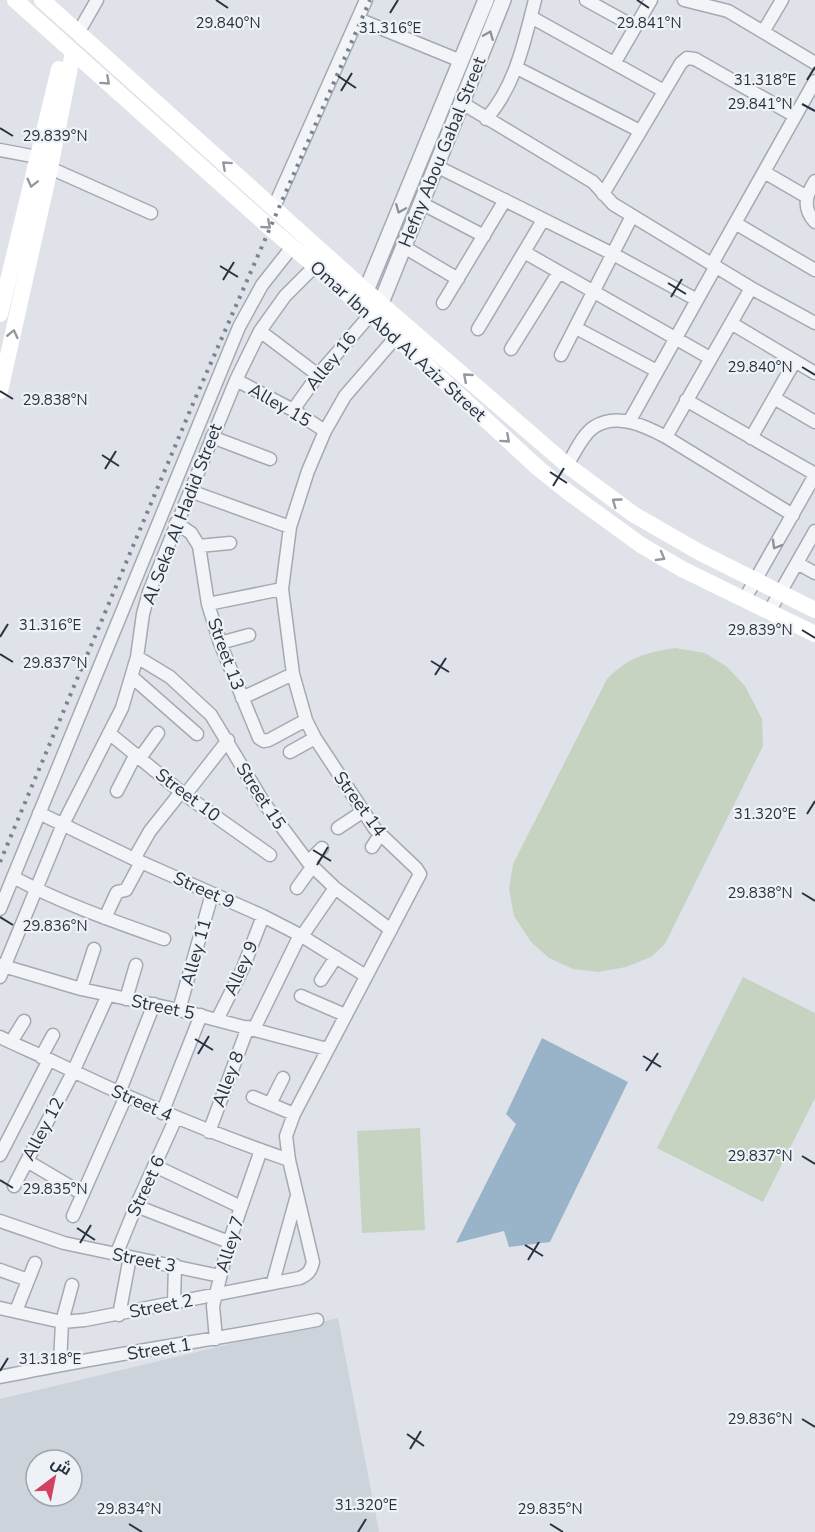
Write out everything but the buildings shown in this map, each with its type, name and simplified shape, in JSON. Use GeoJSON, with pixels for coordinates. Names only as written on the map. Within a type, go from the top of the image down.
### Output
{"type":"FeatureCollection","features":[{"type":"Feature","properties":{"kind":"main road","name":"Omar Ibn Abd Al Aziz Street"},"geometry":{"type":"LineString","coordinates":[[15,0],[292,247],[376,309],[567,465],[633,514],[699,552],[815,610]]}},
{"type":"Feature","properties":{"kind":"main road","name":"Omar Ibn Abd Al Aziz Street"},"geometry":{"type":"LineString","coordinates":[[42,0],[366,291],[396,337],[538,468],[641,545],[682,569],[815,634]]}},
{"type":"Feature","properties":{"kind":"main road"},"geometry":{"type":"LineString","coordinates":[[0,391],[44,163],[69,48]]}},
{"type":"Feature","properties":{"kind":"main road"},"geometry":{"type":"LineString","coordinates":[[0,314],[44,163]]}},
{"type":"Feature","properties":{"kind":"main road"},"geometry":{"type":"LineString","coordinates":[[245,206],[257,192]]}},
{"type":"Feature","properties":{"kind":"street"},"geometry":{"type":"LineString","coordinates":[[78,33],[97,0]]}},
{"type":"Feature","properties":{"kind":"street"},"geometry":{"type":"LineString","coordinates":[[274,207],[366,0]]}},
{"type":"Feature","properties":{"kind":"street","name":"Hefny Abou Gabal Street"},"geometry":{"type":"LineString","coordinates":[[366,291],[486,0]]}},
{"type":"Feature","properties":{"kind":"street","name":"Hefny Abou Gabal Street"},"geometry":{"type":"LineString","coordinates":[[376,309],[404,247],[503,0]]}},
{"type":"Feature","properties":{"kind":"street"},"geometry":{"type":"LineString","coordinates":[[486,119],[505,94],[517,68],[535,0]]}},
{"type":"Feature","properties":{"kind":"street"},"geometry":{"type":"LineString","coordinates":[[586,0],[635,27]]}},
{"type":"Feature","properties":{"kind":"street"},"geometry":{"type":"LineString","coordinates":[[615,62],[651,0]]}},
{"type":"Feature","properties":{"kind":"street"},"geometry":{"type":"LineString","coordinates":[[684,0],[724,5],[763,32],[815,63]]}},
{"type":"Feature","properties":{"kind":"street"},"geometry":{"type":"LineString","coordinates":[[763,32],[782,0]]}},
{"type":"Feature","properties":{"kind":"street"},"geometry":{"type":"LineString","coordinates":[[531,16],[663,91]]}},
{"type":"Feature","properties":{"kind":"street"},"geometry":{"type":"LineString","coordinates":[[358,19],[461,61]]}},
{"type":"Feature","properties":{"kind":"street"},"geometry":{"type":"LineString","coordinates":[[603,194],[683,60],[691,57],[795,116]]}},
{"type":"Feature","properties":{"kind":"street"},"geometry":{"type":"LineString","coordinates":[[517,68],[640,131]]}},
{"type":"Feature","properties":{"kind":"street"},"geometry":{"type":"LineString","coordinates":[[629,422],[697,300],[735,223],[814,86]]}},
{"type":"Feature","properties":{"kind":"street"},"geometry":{"type":"LineString","coordinates":[[462,104],[592,182],[613,204],[752,288],[815,323]]}},
{"type":"Feature","properties":{"kind":"street"},"geometry":{"type":"LineString","coordinates":[[0,150],[44,163],[151,213]]}},
{"type":"Feature","properties":{"kind":"street"},"geometry":{"type":"LineString","coordinates":[[436,166],[613,254],[697,300]]}},
{"type":"Feature","properties":{"kind":"street"},"geometry":{"type":"LineString","coordinates":[[764,172],[807,197]]}},
{"type":"Feature","properties":{"kind":"street"},"geometry":{"type":"LineString","coordinates":[[815,181],[807,197],[808,213],[815,222]]}},
{"type":"Feature","properties":{"kind":"street"},"geometry":{"type":"LineString","coordinates":[[443,303],[505,200]]}},
{"type":"Feature","properties":{"kind":"street"},"geometry":{"type":"LineString","coordinates":[[421,202],[484,236]]}},
{"type":"Feature","properties":{"kind":"street"},"geometry":{"type":"LineString","coordinates":[[561,356],[633,216]]}},
{"type":"Feature","properties":{"kind":"street"},"geometry":{"type":"LineString","coordinates":[[478,329],[543,220]]}},
{"type":"Feature","properties":{"kind":"street"},"geometry":{"type":"LineString","coordinates":[[735,223],[815,270]]}},
{"type":"Feature","properties":{"kind":"street","name":"Al Seka Al Hadid Street"},"geometry":{"type":"LineString","coordinates":[[0,909],[239,327],[262,285],[292,247]]}},
{"type":"Feature","properties":{"kind":"street"},"geometry":{"type":"LineString","coordinates":[[404,247],[459,279]]}},
{"type":"Feature","properties":{"kind":"street"},"geometry":{"type":"LineString","coordinates":[[524,252],[710,358]]}},
{"type":"Feature","properties":{"kind":"street","name":"Al Seka Al Hadid Street"},"geometry":{"type":"LineString","coordinates":[[2,970],[63,824],[122,708],[137,657],[143,614],[149,592],[236,380],[260,331],[285,296],[315,266]]}},
{"type":"Feature","properties":{"kind":"street"},"geometry":{"type":"LineString","coordinates":[[511,349],[559,272]]}},
{"type":"Feature","properties":{"kind":"street"},"geometry":{"type":"LineString","coordinates":[[666,437],[752,288]]}},
{"type":"Feature","properties":{"kind":"street","name":"Alley 16"},"geometry":{"type":"LineString","coordinates":[[293,410],[318,375],[376,309]]}},
{"type":"Feature","properties":{"kind":"street"},"geometry":{"type":"LineString","coordinates":[[731,323],[815,373]]}},
{"type":"Feature","properties":{"kind":"street"},"geometry":{"type":"LineString","coordinates":[[576,328],[657,370]]}},
{"type":"Feature","properties":{"kind":"street"},"geometry":{"type":"LineString","coordinates":[[260,331],[318,375]]}},
{"type":"Feature","properties":{"kind":"street","name":"Street 14"},"geometry":{"type":"LineString","coordinates":[[313,1262],[297,1198],[286,1136],[294,1114],[327,1049],[420,874],[380,835],[362,812],[306,720],[293,674],[282,589],[290,527],[308,471],[325,431],[345,396],[396,337]]}},
{"type":"Feature","properties":{"kind":"street"},"geometry":{"type":"LineString","coordinates":[[751,438],[795,361]]}},
{"type":"Feature","properties":{"kind":"street","name":"Alley 15"},"geometry":{"type":"LineString","coordinates":[[236,380],[293,410],[325,431]]}},
{"type":"Feature","properties":{"kind":"street"},"geometry":{"type":"LineString","coordinates":[[774,398],[815,422]]}},
{"type":"Feature","properties":{"kind":"street"},"geometry":{"type":"LineString","coordinates":[[686,400],[815,475],[744,600]]}},
{"type":"Feature","properties":{"kind":"street"},"geometry":{"type":"LineString","coordinates":[[567,465],[585,435],[594,427],[606,422],[629,422],[666,437],[793,514]]}},
{"type":"Feature","properties":{"kind":"street"},"geometry":{"type":"LineString","coordinates":[[212,437],[270,459]]}},
{"type":"Feature","properties":{"kind":"street"},"geometry":{"type":"LineString","coordinates":[[190,491],[290,527]]}},
{"type":"Feature","properties":{"kind":"street"},"geometry":{"type":"LineString","coordinates":[[176,523],[191,533],[199,546],[230,543]]}},
{"type":"Feature","properties":{"kind":"street"},"geometry":{"type":"LineString","coordinates":[[769,612],[815,531]]}},
{"type":"Feature","properties":{"kind":"street","name":"Street 13"},"geometry":{"type":"LineString","coordinates":[[199,546],[208,604],[220,644],[256,734],[264,741],[269,740],[306,720]]}},
{"type":"Feature","properties":{"kind":"street"},"geometry":{"type":"LineString","coordinates":[[796,563],[815,573]]}},
{"type":"Feature","properties":{"kind":"street"},"geometry":{"type":"LineString","coordinates":[[208,604],[282,589]]}},
{"type":"Feature","properties":{"kind":"street"},"geometry":{"type":"LineString","coordinates":[[220,644],[249,635]]}},
{"type":"Feature","properties":{"kind":"street","name":"Street 15"},"geometry":{"type":"LineString","coordinates":[[137,657],[171,677],[211,715],[264,803],[310,864],[335,888],[391,930]]}},
{"type":"Feature","properties":{"kind":"street"},"geometry":{"type":"LineString","coordinates":[[242,698],[293,674]]}},
{"type":"Feature","properties":{"kind":"street"},"geometry":{"type":"LineString","coordinates":[[132,677],[197,734]]}},
{"type":"Feature","properties":{"kind":"street","name":"Street 10"},"geometry":{"type":"LineString","coordinates":[[109,733],[183,793],[270,855]]}},
{"type":"Feature","properties":{"kind":"street"},"geometry":{"type":"LineString","coordinates":[[117,791],[138,756],[158,733]]}},
{"type":"Feature","properties":{"kind":"street"},"geometry":{"type":"LineString","coordinates":[[290,752],[315,738]]}},
{"type":"Feature","properties":{"kind":"street"},"geometry":{"type":"LineString","coordinates":[[105,918],[117,892],[126,890],[150,831],[228,740]]}},
{"type":"Feature","properties":{"kind":"street"},"geometry":{"type":"LineString","coordinates":[[338,828],[362,812]]}},
{"type":"Feature","properties":{"kind":"street","name":"Street 9"},"geometry":{"type":"LineString","coordinates":[[39,813],[263,916],[301,935],[366,976]]}},
{"type":"Feature","properties":{"kind":"street"},"geometry":{"type":"LineString","coordinates":[[372,847],[380,835]]}},
{"type":"Feature","properties":{"kind":"street"},"geometry":{"type":"LineString","coordinates":[[297,888],[322,848]]}},
{"type":"Feature","properties":{"kind":"street"},"geometry":{"type":"LineString","coordinates":[[13,877],[36,890],[164,939]]}},
{"type":"Feature","properties":{"kind":"street"},"geometry":{"type":"LineString","coordinates":[[251,1028],[301,935],[335,888]]}},
{"type":"Feature","properties":{"kind":"street","name":"Alley 11"},"geometry":{"type":"LineString","coordinates":[[179,1010],[212,894]]}},
{"type":"Feature","properties":{"kind":"street","name":"Alley 9"},"geometry":{"type":"LineString","coordinates":[[217,1020],[243,968],[263,916]]}},
{"type":"Feature","properties":{"kind":"street"},"geometry":{"type":"LineString","coordinates":[[81,990],[94,949]]}},
{"type":"Feature","properties":{"kind":"street"},"geometry":{"type":"LineString","coordinates":[[321,980],[336,957]]}},
{"type":"Feature","properties":{"kind":"street"},"geometry":{"type":"LineString","coordinates":[[126,999],[136,965]]}},
{"type":"Feature","properties":{"kind":"street","name":"Street 5"},"geometry":{"type":"LineString","coordinates":[[2,970],[81,990],[201,1015],[327,1049]]}},
{"type":"Feature","properties":{"kind":"street","name":"Alley 12"},"geometry":{"type":"LineString","coordinates":[[14,1186],[73,1072],[108,995]]}},
{"type":"Feature","properties":{"kind":"street"},"geometry":{"type":"LineString","coordinates":[[301,996],[345,1015]]}},
{"type":"Feature","properties":{"kind":"street"},"geometry":{"type":"LineString","coordinates":[[73,1216],[123,1095],[154,1004]]}},
{"type":"Feature","properties":{"kind":"street"},"geometry":{"type":"LineString","coordinates":[[162,1113],[201,1015]]}},
{"type":"Feature","properties":{"kind":"street"},"geometry":{"type":"LineString","coordinates":[[5,1039],[24,1021]]}},
{"type":"Feature","properties":{"kind":"street","name":"Alley 8"},"geometry":{"type":"LineString","coordinates":[[209,1132],[251,1028]]}},
{"type":"Feature","properties":{"kind":"street"},"geometry":{"type":"LineString","coordinates":[[0,1155],[45,1058],[53,1035]]}},
{"type":"Feature","properties":{"kind":"street","name":"Street 4"},"geometry":{"type":"LineString","coordinates":[[5,1039],[162,1113],[289,1160]]}},
{"type":"Feature","properties":{"kind":"street"},"geometry":{"type":"LineString","coordinates":[[270,1104],[283,1078]]}},
{"type":"Feature","properties":{"kind":"street"},"geometry":{"type":"LineString","coordinates":[[253,1097],[294,1114]]}},
{"type":"Feature","properties":{"kind":"street","name":"Street 6"},"geometry":{"type":"LineString","coordinates":[[116,1255],[177,1118]]}},
{"type":"Feature","properties":{"kind":"street","name":"Alley 7"},"geometry":{"type":"LineString","coordinates":[[216,1339],[213,1306],[215,1296],[229,1242],[261,1150]]}},
{"type":"Feature","properties":{"kind":"street"},"geometry":{"type":"LineString","coordinates":[[27,1161],[83,1194]]}},
{"type":"Feature","properties":{"kind":"street"},"geometry":{"type":"LineString","coordinates":[[155,1166],[242,1207]]}},
{"type":"Feature","properties":{"kind":"street"},"geometry":{"type":"LineString","coordinates":[[273,1282],[297,1198]]}},
{"type":"Feature","properties":{"kind":"street"},"geometry":{"type":"LineString","coordinates":[[136,1206],[229,1242]]}},
{"type":"Feature","properties":{"kind":"street","name":"Street 3"},"geometry":{"type":"LineString","coordinates":[[0,1221],[64,1243],[220,1276]]}},
{"type":"Feature","properties":{"kind":"street"},"geometry":{"type":"LineString","coordinates":[[119,1315],[130,1257]]}},
{"type":"Feature","properties":{"kind":"street","name":"Street 2"},"geometry":{"type":"LineString","coordinates":[[0,1308],[62,1322],[119,1315],[300,1278],[307,1274],[313,1262]]}},
{"type":"Feature","properties":{"kind":"street"},"geometry":{"type":"LineString","coordinates":[[16,1311],[35,1263]]}},
{"type":"Feature","properties":{"kind":"street"},"geometry":{"type":"LineString","coordinates":[[174,1302],[175,1265]]}},
{"type":"Feature","properties":{"kind":"street"},"geometry":{"type":"LineString","coordinates":[[0,1270],[28,1280]]}},
{"type":"Feature","properties":{"kind":"street"},"geometry":{"type":"LineString","coordinates":[[60,1364],[62,1322],[72,1285]]}},
{"type":"Feature","properties":{"kind":"street","name":"Street 1"},"geometry":{"type":"LineString","coordinates":[[0,1377],[60,1364],[317,1320]]}},
{"type":"Feature","properties":{"kind":"shaded area"},"geometry":{"type":"Polygon","coordinates":[[[338,1318],[379,1532],[0,1532],[0,1399],[338,1318]]]}},
{"type":"Feature","properties":{"kind":"green space"},"geometry":{"type":"Polygon","coordinates":[[[675,648],[705,653],[726,666],[745,686],[762,719],[763,746],[665,944],[651,957],[626,967],[598,972],[573,969],[549,958],[531,942],[514,916],[509,889],[513,864],[607,679],[638,657],[675,648]]]}},
{"type":"Feature","properties":{"kind":"green space"},"geometry":{"type":"Polygon","coordinates":[[[743,977],[815,1013],[815,1098],[763,1202],[657,1148],[743,977]]]}},
{"type":"Feature","properties":{"kind":"green space"},"geometry":{"type":"Polygon","coordinates":[[[420,1128],[425,1230],[362,1233],[357,1131],[420,1128]]]}},
{"type":"Feature","properties":{"kind":"water"},"geometry":{"type":"Polygon","coordinates":[[[542,1038],[628,1082],[550,1242],[509,1247],[504,1231],[456,1243],[516,1124],[506,1114],[542,1038]]]}},
{"type":"Feature","properties":{"kind":"railway"},"geometry":{"type":"LineString","coordinates":[[0,862],[192,406],[370,0]]}}]}
